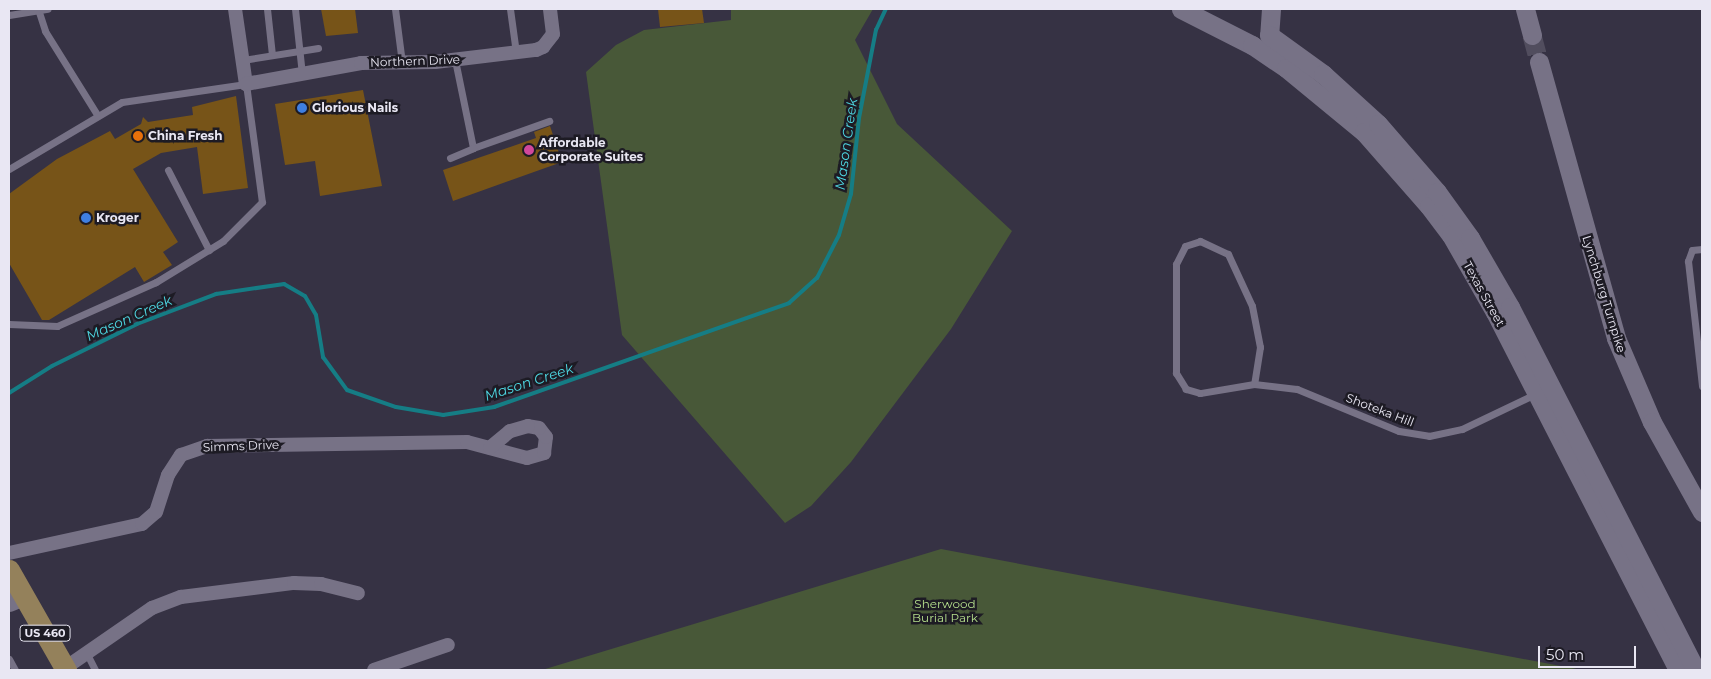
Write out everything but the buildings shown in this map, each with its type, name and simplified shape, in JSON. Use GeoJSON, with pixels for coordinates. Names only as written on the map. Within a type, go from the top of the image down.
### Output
{"type":"FeatureCollection","features":[{"type":"Feature","properties":{"kind":"main road","name":"Texas Street"},"geometry":{"type":"LineString","coordinates":[[1181,9],[1252,45],[1286,68],[1389,158],[1451,236],[1544,390],[1693,668]]}},
{"type":"Feature","properties":{"kind":"main road","name":"Texas Street"},"geometry":{"type":"LineString","coordinates":[[1271,9],[1269,35],[1353,100],[1438,192],[1487,266],[1544,390]]}},
{"type":"Feature","properties":{"kind":"main road"},"geometry":{"type":"LineString","coordinates":[[1525,9],[1532,35]]}},
{"type":"Feature","properties":{"kind":"main road","name":"Lynchburg Turnpike"},"geometry":{"type":"LineString","coordinates":[[1540,62],[1616,338],[1652,422],[1702,512]]}},
{"type":"Feature","properties":{"kind":"main road","name":"US 460"},"geometry":{"type":"LineString","coordinates":[[9,570],[16,599],[66,669]]}},
{"type":"Feature","properties":{"kind":"main road"},"geometry":{"type":"LineString","coordinates":[[1693,668],[1702,647]]}},
{"type":"Feature","properties":{"kind":"street"},"geometry":{"type":"LineString","coordinates":[[235,9],[246,84]]}},
{"type":"Feature","properties":{"kind":"street","name":"Northern Drive"},"geometry":{"type":"LineString","coordinates":[[246,84],[361,63],[402,64],[455,60],[536,50],[549,42],[553,34],[550,9]]}},
{"type":"Feature","properties":{"kind":"street","name":"Simms Drive"},"geometry":{"type":"LineString","coordinates":[[9,553],[142,524],[156,512],[175,462],[181,456],[207,446],[466,442],[490,448]]}},
{"type":"Feature","properties":{"kind":"street"},"geometry":{"type":"LineString","coordinates":[[66,669],[152,608],[181,597],[294,583],[321,584],[358,593]]}},
{"type":"Feature","properties":{"kind":"street"},"geometry":{"type":"LineString","coordinates":[[374,670],[448,645]]}},
{"type":"Feature","properties":{"kind":"lane"},"geometry":{"type":"LineString","coordinates":[[9,16],[48,9]]}},
{"type":"Feature","properties":{"kind":"lane"},"geometry":{"type":"LineString","coordinates":[[266,9],[272,55]]}},
{"type":"Feature","properties":{"kind":"lane"},"geometry":{"type":"LineString","coordinates":[[295,9],[302,74]]}},
{"type":"Feature","properties":{"kind":"lane"},"geometry":{"type":"LineString","coordinates":[[395,9],[402,64]]}},
{"type":"Feature","properties":{"kind":"lane"},"geometry":{"type":"LineString","coordinates":[[510,9],[516,52]]}},
{"type":"Feature","properties":{"kind":"lane"},"geometry":{"type":"LineString","coordinates":[[38,10],[45,31],[98,116]]}},
{"type":"Feature","properties":{"kind":"lane"},"geometry":{"type":"LineString","coordinates":[[243,60],[318,48]]}},
{"type":"Feature","properties":{"kind":"lane"},"geometry":{"type":"LineString","coordinates":[[455,60],[473,148]]}},
{"type":"Feature","properties":{"kind":"lane"},"geometry":{"type":"LineString","coordinates":[[9,169],[122,102],[246,84],[262,202],[209,250],[156,282],[57,326],[9,324]]}},
{"type":"Feature","properties":{"kind":"lane"},"geometry":{"type":"LineString","coordinates":[[450,158],[549,121]]}},
{"type":"Feature","properties":{"kind":"lane"},"geometry":{"type":"LineString","coordinates":[[168,170],[209,250]]}},
{"type":"Feature","properties":{"kind":"lane","name":"Shoteka Hill"},"geometry":{"type":"LineString","coordinates":[[1254,384],[1260,347],[1257,324],[1236,267],[1218,247],[1200,241],[1191,242],[1185,246],[1176,264],[1176,372],[1180,382],[1200,393],[1254,384],[1297,389],[1400,431],[1429,436],[1462,428],[1544,390]]}},
{"type":"Feature","properties":{"kind":"lane"},"geometry":{"type":"LineString","coordinates":[[1702,249],[1692,250],[1688,261],[1702,386]]}},
{"type":"Feature","properties":{"kind":"lane"},"geometry":{"type":"LineString","coordinates":[[1693,313],[1702,312]]}},
{"type":"Feature","properties":{"kind":"lane"},"geometry":{"type":"LineString","coordinates":[[87,654],[95,670]]}},
{"type":"Feature","properties":{"kind":"lane"},"geometry":{"type":"LineString","coordinates":[[9,660],[15,670]]}},
{"type":"Feature","properties":{"kind":"green space"},"geometry":{"type":"Polygon","coordinates":[[[731,9],[873,9],[855,40],[897,124],[1012,231],[951,329],[851,462],[811,506],[785,523],[622,335],[586,72],[616,45],[644,30],[731,20],[731,9]]]}},
{"type":"Feature","properties":{"kind":"green space","name":"Sherwood Burial Park"},"geometry":{"type":"Polygon","coordinates":[[[941,549],[1582,670],[542,670],[941,549]]]}},
{"type":"Feature","properties":{"kind":"waterway","name":"Mason Creek"},"geometry":{"type":"LineString","coordinates":[[9,393],[52,366],[137,324],[216,294],[284,284],[305,296],[316,315],[323,357],[347,390],[396,407],[443,415],[494,407],[789,303],[817,278],[839,235],[851,194],[859,118],[876,30],[886,9]]}},
{"type":"Feature","properties":{"kind":"tunnel"},"geometry":{"type":"LineString","coordinates":[[1532,35],[1539,62]]}},
{"type":"Feature","properties":{"kind":"place","name":"Glorious Nails"},"geometry":{"type":"Point","coordinates":[302,108]}},
{"type":"Feature","properties":{"kind":"place","name":"China Fresh"},"geometry":{"type":"Point","coordinates":[138,136]}},
{"type":"Feature","properties":{"kind":"place","name":"Affordable Corporate Suites"},"geometry":{"type":"Point","coordinates":[529,150]}},
{"type":"Feature","properties":{"kind":"place","name":"Kroger"},"geometry":{"type":"Point","coordinates":[86,218]}}]}
